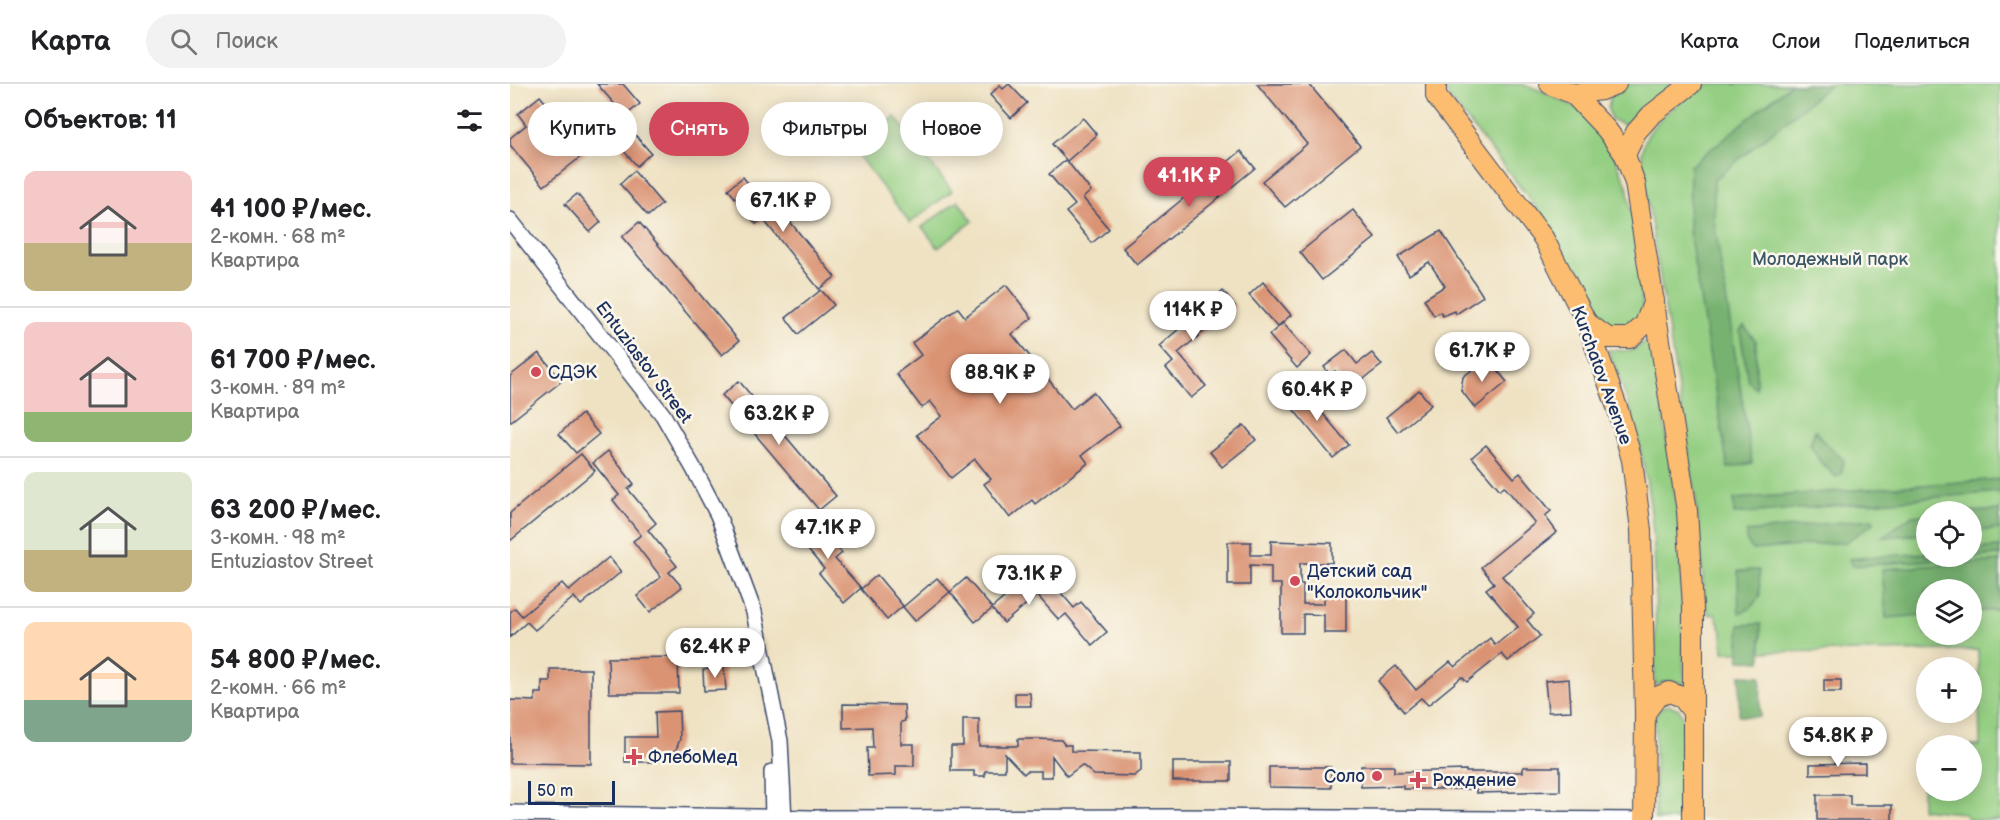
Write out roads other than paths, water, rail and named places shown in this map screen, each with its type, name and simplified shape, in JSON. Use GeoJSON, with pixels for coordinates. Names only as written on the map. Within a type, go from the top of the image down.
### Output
{"type":"FeatureCollection","features":[{"type":"Feature","properties":{"kind":"main road"},"geometry":{"type":"LineString","coordinates":[[1550,84],[1573,94],[1607,130],[1625,155],[1635,183],[1687,511],[1693,607],[1693,820]]}},
{"type":"Feature","properties":{"kind":"main road"},"geometry":{"type":"LineString","coordinates":[[1573,94],[1601,90],[1616,84]]}},
{"type":"Feature","properties":{"kind":"main road"},"geometry":{"type":"LineString","coordinates":[[1625,155],[1636,132],[1651,115],[1690,84]]}},
{"type":"Feature","properties":{"kind":"main road","name":"Kurchatov Avenue"},"geometry":{"type":"LineString","coordinates":[[1433,88],[1544,239],[1587,323],[1618,410],[1632,460],[1641,530],[1645,712],[1644,820]]}},
{"type":"Feature","properties":{"kind":"main road"},"geometry":{"type":"LineString","coordinates":[[1587,323],[1608,338],[1630,338],[1645,324],[1654,299]]}},
{"type":"Feature","properties":{"kind":"main road"},"geometry":{"type":"LineString","coordinates":[[1645,712],[1657,697],[1669,692],[1682,697],[1693,712]]}},
{"type":"Feature","properties":{"kind":"street","name":"Entuziastov Street"},"geometry":{"type":"LineString","coordinates":[[510,220],[663,415],[718,515],[754,612],[780,741],[779,819]]}},
{"type":"Feature","properties":{"kind":"street"},"geometry":{"type":"LineString","coordinates":[[510,234],[662,425],[712,520],[747,615],[771,741],[779,819]]}},
{"type":"Feature","properties":{"kind":"street"},"geometry":{"type":"LineString","coordinates":[[510,813],[779,819],[1183,817],[1644,820]]}},
{"type":"Feature","properties":{"kind":"street"},"geometry":{"type":"LineString","coordinates":[[510,819],[577,820]]}},
{"type":"Feature","properties":{"kind":"place","name":"СДЭК"},"geometry":{"type":"Point","coordinates":[536,372]}},
{"type":"Feature","properties":{"kind":"place","name":"Детский сад \"Колокольчик\""},"geometry":{"type":"Point","coordinates":[1295,581]}},
{"type":"Feature","properties":{"kind":"place","name":"ФлебоМед"},"geometry":{"type":"Point","coordinates":[634,757]}},
{"type":"Feature","properties":{"kind":"place","name":"Соло"},"geometry":{"type":"Point","coordinates":[1377,776]}},
{"type":"Feature","properties":{"kind":"place","name":"Рождение"},"geometry":{"type":"Point","coordinates":[1418,780]}},
{"type":"Feature","properties":{"kind":"park label","name":"Молодежный парк"},"geometry":{"type":"Point","coordinates":[1830,259]}}]}
